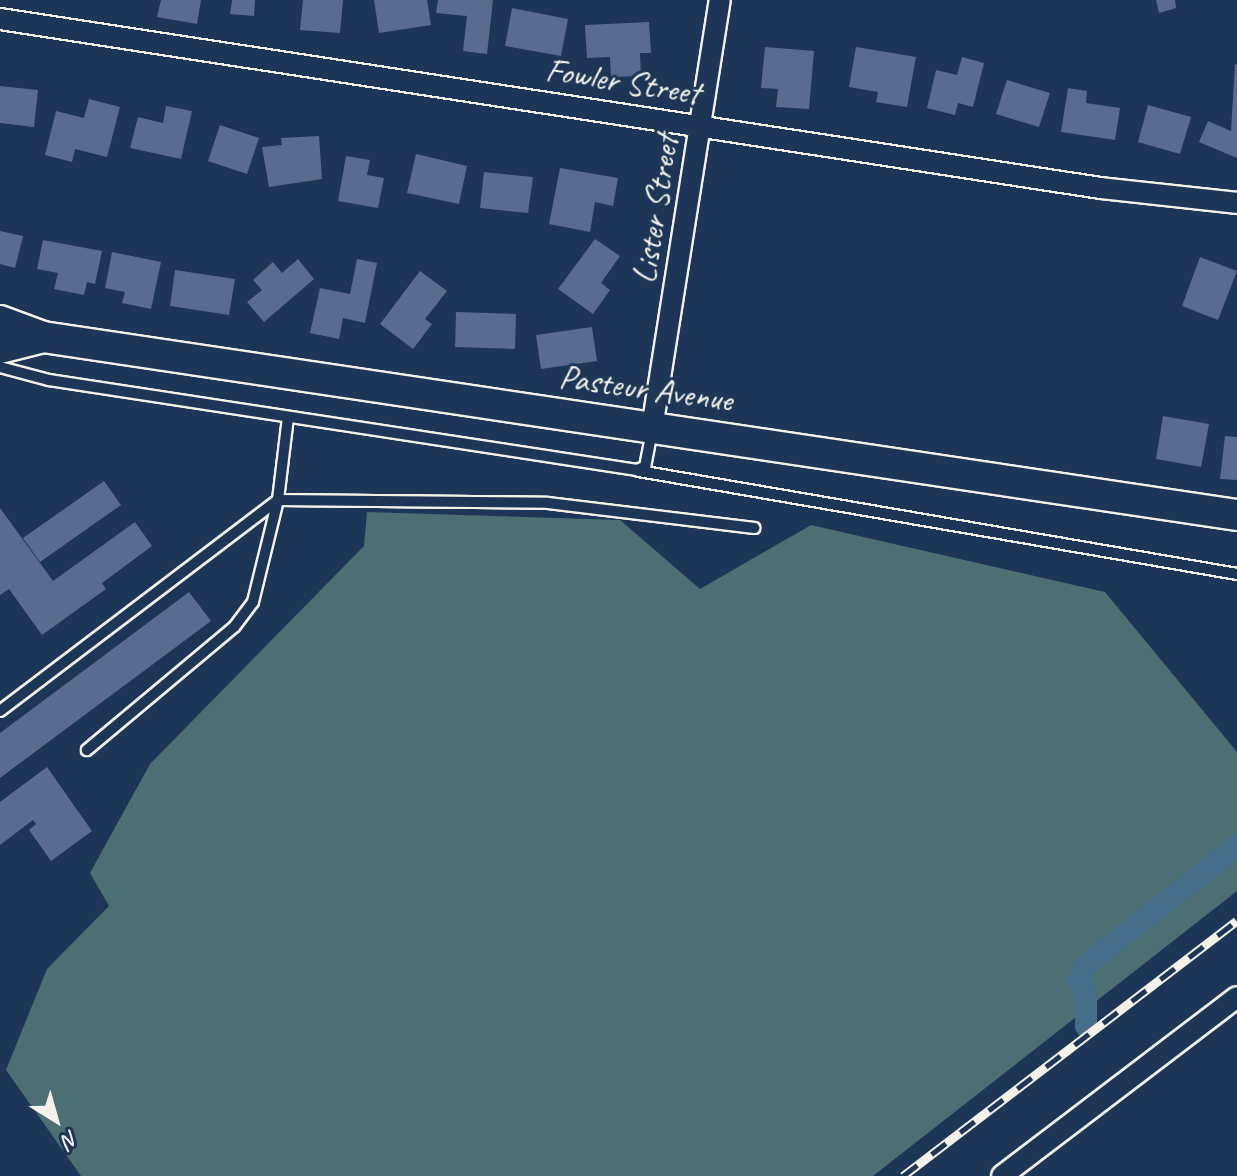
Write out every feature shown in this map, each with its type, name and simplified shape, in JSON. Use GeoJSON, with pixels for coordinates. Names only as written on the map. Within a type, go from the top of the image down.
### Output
{"type":"FeatureCollection","features":[{"type":"Feature","properties":{"kind":"street","name":"Lister Street"},"geometry":{"type":"LineString","coordinates":[[652,428],[720,0]]}},
{"type":"Feature","properties":{"kind":"street","name":"Fowler Street"},"geometry":{"type":"LineString","coordinates":[[0,19],[700,127],[1237,203]]}},
{"type":"Feature","properties":{"kind":"street","name":"Pasteur Avenue"},"geometry":{"type":"LineString","coordinates":[[0,321],[43,337],[1237,515]]}},
{"type":"Feature","properties":{"kind":"street","name":"Pasteur Avenue"},"geometry":{"type":"LineString","coordinates":[[0,348],[43,337]]}},
{"type":"Feature","properties":{"kind":"street"},"geometry":{"type":"LineString","coordinates":[[1002,1176],[1237,997]]}},
{"type":"Feature","properties":{"kind":"lane"},"geometry":{"type":"LineString","coordinates":[[0,367],[49,380],[637,470],[1237,574]]}},
{"type":"Feature","properties":{"kind":"lane"},"geometry":{"type":"LineString","coordinates":[[87,750],[234,627],[253,602],[278,500],[288,417]]}},
{"type":"Feature","properties":{"kind":"lane"},"geometry":{"type":"LineString","coordinates":[[637,470],[645,467],[652,428]]}},
{"type":"Feature","properties":{"kind":"lane"},"geometry":{"type":"LineString","coordinates":[[0,711],[278,500],[548,503],[754,528]]}},
{"type":"Feature","properties":{"kind":"green space"},"geometry":{"type":"Polygon","coordinates":[[[367,512],[620,520],[700,589],[811,525],[1105,592],[1237,752],[1237,891],[873,1176],[81,1176],[6,1070],[47,969],[109,906],[90,873],[150,764],[364,546],[367,512]]]}},
{"type":"Feature","properties":{"kind":"building"},"geometry":{"type":"Polygon","coordinates":[[[161,0],[201,0],[197,24],[157,17],[161,0]]]}},
{"type":"Feature","properties":{"kind":"building"},"geometry":{"type":"Polygon","coordinates":[[[232,0],[255,0],[254,16],[230,14],[232,0]]]}},
{"type":"Feature","properties":{"kind":"building"},"geometry":{"type":"Polygon","coordinates":[[[303,0],[343,0],[340,33],[300,30],[303,0]]]}},
{"type":"Feature","properties":{"kind":"building"},"geometry":{"type":"Polygon","coordinates":[[[374,0],[427,0],[431,25],[379,33],[374,0]]]}},
{"type":"Feature","properties":{"kind":"building"},"geometry":{"type":"Polygon","coordinates":[[[438,0],[493,0],[487,54],[463,51],[467,16],[436,13],[438,0]]]}},
{"type":"Feature","properties":{"kind":"building"},"geometry":{"type":"Polygon","coordinates":[[[1156,0],[1175,0],[1176,8],[1159,13],[1156,0]]]}},
{"type":"Feature","properties":{"kind":"building"},"geometry":{"type":"Polygon","coordinates":[[[512,8],[568,19],[561,56],[505,46],[512,8]]]}},
{"type":"Feature","properties":{"kind":"building"},"geometry":{"type":"Polygon","coordinates":[[[649,22],[651,53],[640,53],[641,76],[611,77],[610,57],[587,58],[585,25],[649,22]]]}},
{"type":"Feature","properties":{"kind":"building"},"geometry":{"type":"Polygon","coordinates":[[[765,47],[814,51],[809,109],[776,107],[778,89],[761,88],[765,47]]]}},
{"type":"Feature","properties":{"kind":"building"},"geometry":{"type":"Polygon","coordinates":[[[856,47],[916,57],[907,107],[876,102],[878,92],[849,87],[856,47]]]}},
{"type":"Feature","properties":{"kind":"building"},"geometry":{"type":"Polygon","coordinates":[[[962,57],[984,63],[973,107],[958,103],[955,115],[927,108],[936,70],[957,75],[962,57]]]}},
{"type":"Feature","properties":{"kind":"building"},"geometry":{"type":"Polygon","coordinates":[[[1235,64],[1237,158],[1199,142],[1208,121],[1231,131],[1235,64]]]}},
{"type":"Feature","properties":{"kind":"building"},"geometry":{"type":"Polygon","coordinates":[[[1007,80],[1050,93],[1039,127],[996,114],[1007,80]]]}},
{"type":"Feature","properties":{"kind":"building"},"geometry":{"type":"Polygon","coordinates":[[[0,86],[38,90],[34,127],[0,123],[0,86]]]}},
{"type":"Feature","properties":{"kind":"building"},"geometry":{"type":"Polygon","coordinates":[[[1068,88],[1087,91],[1086,103],[1120,108],[1115,140],[1061,132],[1068,88]]]}},
{"type":"Feature","properties":{"kind":"building"},"geometry":{"type":"Polygon","coordinates":[[[89,99],[120,107],[107,157],[75,149],[72,162],[45,155],[56,111],[84,118],[89,99]]]}},
{"type":"Feature","properties":{"kind":"building"},"geometry":{"type":"Polygon","coordinates":[[[1148,105],[1191,117],[1180,154],[1138,142],[1148,105]]]}},
{"type":"Feature","properties":{"kind":"building"},"geometry":{"type":"Polygon","coordinates":[[[166,106],[192,111],[181,159],[130,148],[138,117],[163,123],[166,106]]]}},
{"type":"Feature","properties":{"kind":"building"},"geometry":{"type":"Polygon","coordinates":[[[220,125],[259,138],[247,174],[208,161],[220,125]]]}},
{"type":"Feature","properties":{"kind":"building"},"geometry":{"type":"Polygon","coordinates":[[[319,136],[322,179],[269,187],[262,147],[282,145],[281,138],[319,136]]]}},
{"type":"Feature","properties":{"kind":"building"},"geometry":{"type":"Polygon","coordinates":[[[416,154],[467,166],[459,204],[407,193],[416,154]]]}},
{"type":"Feature","properties":{"kind":"building"},"geometry":{"type":"Polygon","coordinates":[[[346,156],[370,160],[367,175],[384,178],[378,208],[338,201],[346,156]]]}},
{"type":"Feature","properties":{"kind":"building"},"geometry":{"type":"Polygon","coordinates":[[[560,168],[618,178],[613,206],[595,202],[590,232],[549,224],[560,168]]]}},
{"type":"Feature","properties":{"kind":"building"},"geometry":{"type":"Polygon","coordinates":[[[484,172],[533,177],[528,213],[480,208],[484,172]]]}},
{"type":"Feature","properties":{"kind":"building"},"geometry":{"type":"Polygon","coordinates":[[[0,231],[23,236],[15,268],[0,264],[0,231]]]}},
{"type":"Feature","properties":{"kind":"building"},"geometry":{"type":"Polygon","coordinates":[[[595,239],[620,256],[601,283],[610,290],[593,314],[558,289],[595,239]]]}},
{"type":"Feature","properties":{"kind":"building"},"geometry":{"type":"Polygon","coordinates":[[[43,240],[102,251],[95,284],[87,282],[84,295],[54,289],[58,273],[37,269],[43,240]]]}},
{"type":"Feature","properties":{"kind":"building"},"geometry":{"type":"Polygon","coordinates":[[[112,252],[161,262],[151,309],[122,303],[125,292],[105,288],[112,252]]]}},
{"type":"Feature","properties":{"kind":"building"},"geometry":{"type":"Polygon","coordinates":[[[1200,257],[1237,271],[1218,320],[1182,306],[1200,257]]]}},
{"type":"Feature","properties":{"kind":"building"},"geometry":{"type":"Polygon","coordinates":[[[298,259],[314,279],[264,322],[247,302],[262,290],[253,280],[273,262],[282,273],[298,259]]]}},
{"type":"Feature","properties":{"kind":"building"},"geometry":{"type":"Polygon","coordinates":[[[357,259],[377,263],[365,323],[343,318],[339,339],[310,333],[320,288],[350,294],[357,259]]]}},
{"type":"Feature","properties":{"kind":"building"},"geometry":{"type":"Polygon","coordinates":[[[175,270],[235,279],[229,315],[170,306],[175,270]]]}},
{"type":"Feature","properties":{"kind":"building"},"geometry":{"type":"Polygon","coordinates":[[[420,271],[447,291],[425,319],[432,324],[413,349],[380,324],[420,271]]]}},
{"type":"Feature","properties":{"kind":"building"},"geometry":{"type":"Polygon","coordinates":[[[456,312],[516,314],[515,349],[455,347],[456,312]]]}},
{"type":"Feature","properties":{"kind":"building"},"geometry":{"type":"Polygon","coordinates":[[[592,327],[597,361],[541,369],[536,335],[592,327]]]}},
{"type":"Feature","properties":{"kind":"building"},"geometry":{"type":"Polygon","coordinates":[[[1163,416],[1209,424],[1201,467],[1156,459],[1163,416]]]}},
{"type":"Feature","properties":{"kind":"building"},"geometry":{"type":"Polygon","coordinates":[[[1225,436],[1237,437],[1237,480],[1220,479],[1225,436]]]}},
{"type":"Feature","properties":{"kind":"building"},"geometry":{"type":"Polygon","coordinates":[[[104,481],[121,505],[40,562],[23,538],[104,481]]]}},
{"type":"Feature","properties":{"kind":"building"},"geometry":{"type":"Polygon","coordinates":[[[0,508],[53,581],[135,522],[152,546],[102,583],[106,589],[42,635],[9,589],[0,595],[0,508]]]}},
{"type":"Feature","properties":{"kind":"building"},"geometry":{"type":"Polygon","coordinates":[[[189,592],[211,621],[0,778],[0,733],[189,592]]]}},
{"type":"Feature","properties":{"kind":"building"},"geometry":{"type":"Polygon","coordinates":[[[47,767],[92,831],[51,861],[29,830],[36,824],[33,820],[0,845],[0,802],[47,767]]]}},
{"type":"Feature","properties":{"kind":"waterway"},"geometry":{"type":"LineString","coordinates":[[1086,1026],[1086,993],[1079,981],[1086,965],[1237,846]]}},
{"type":"Feature","properties":{"kind":"railway"},"geometry":{"type":"LineString","coordinates":[[903,1176],[1237,921]]}}]}
